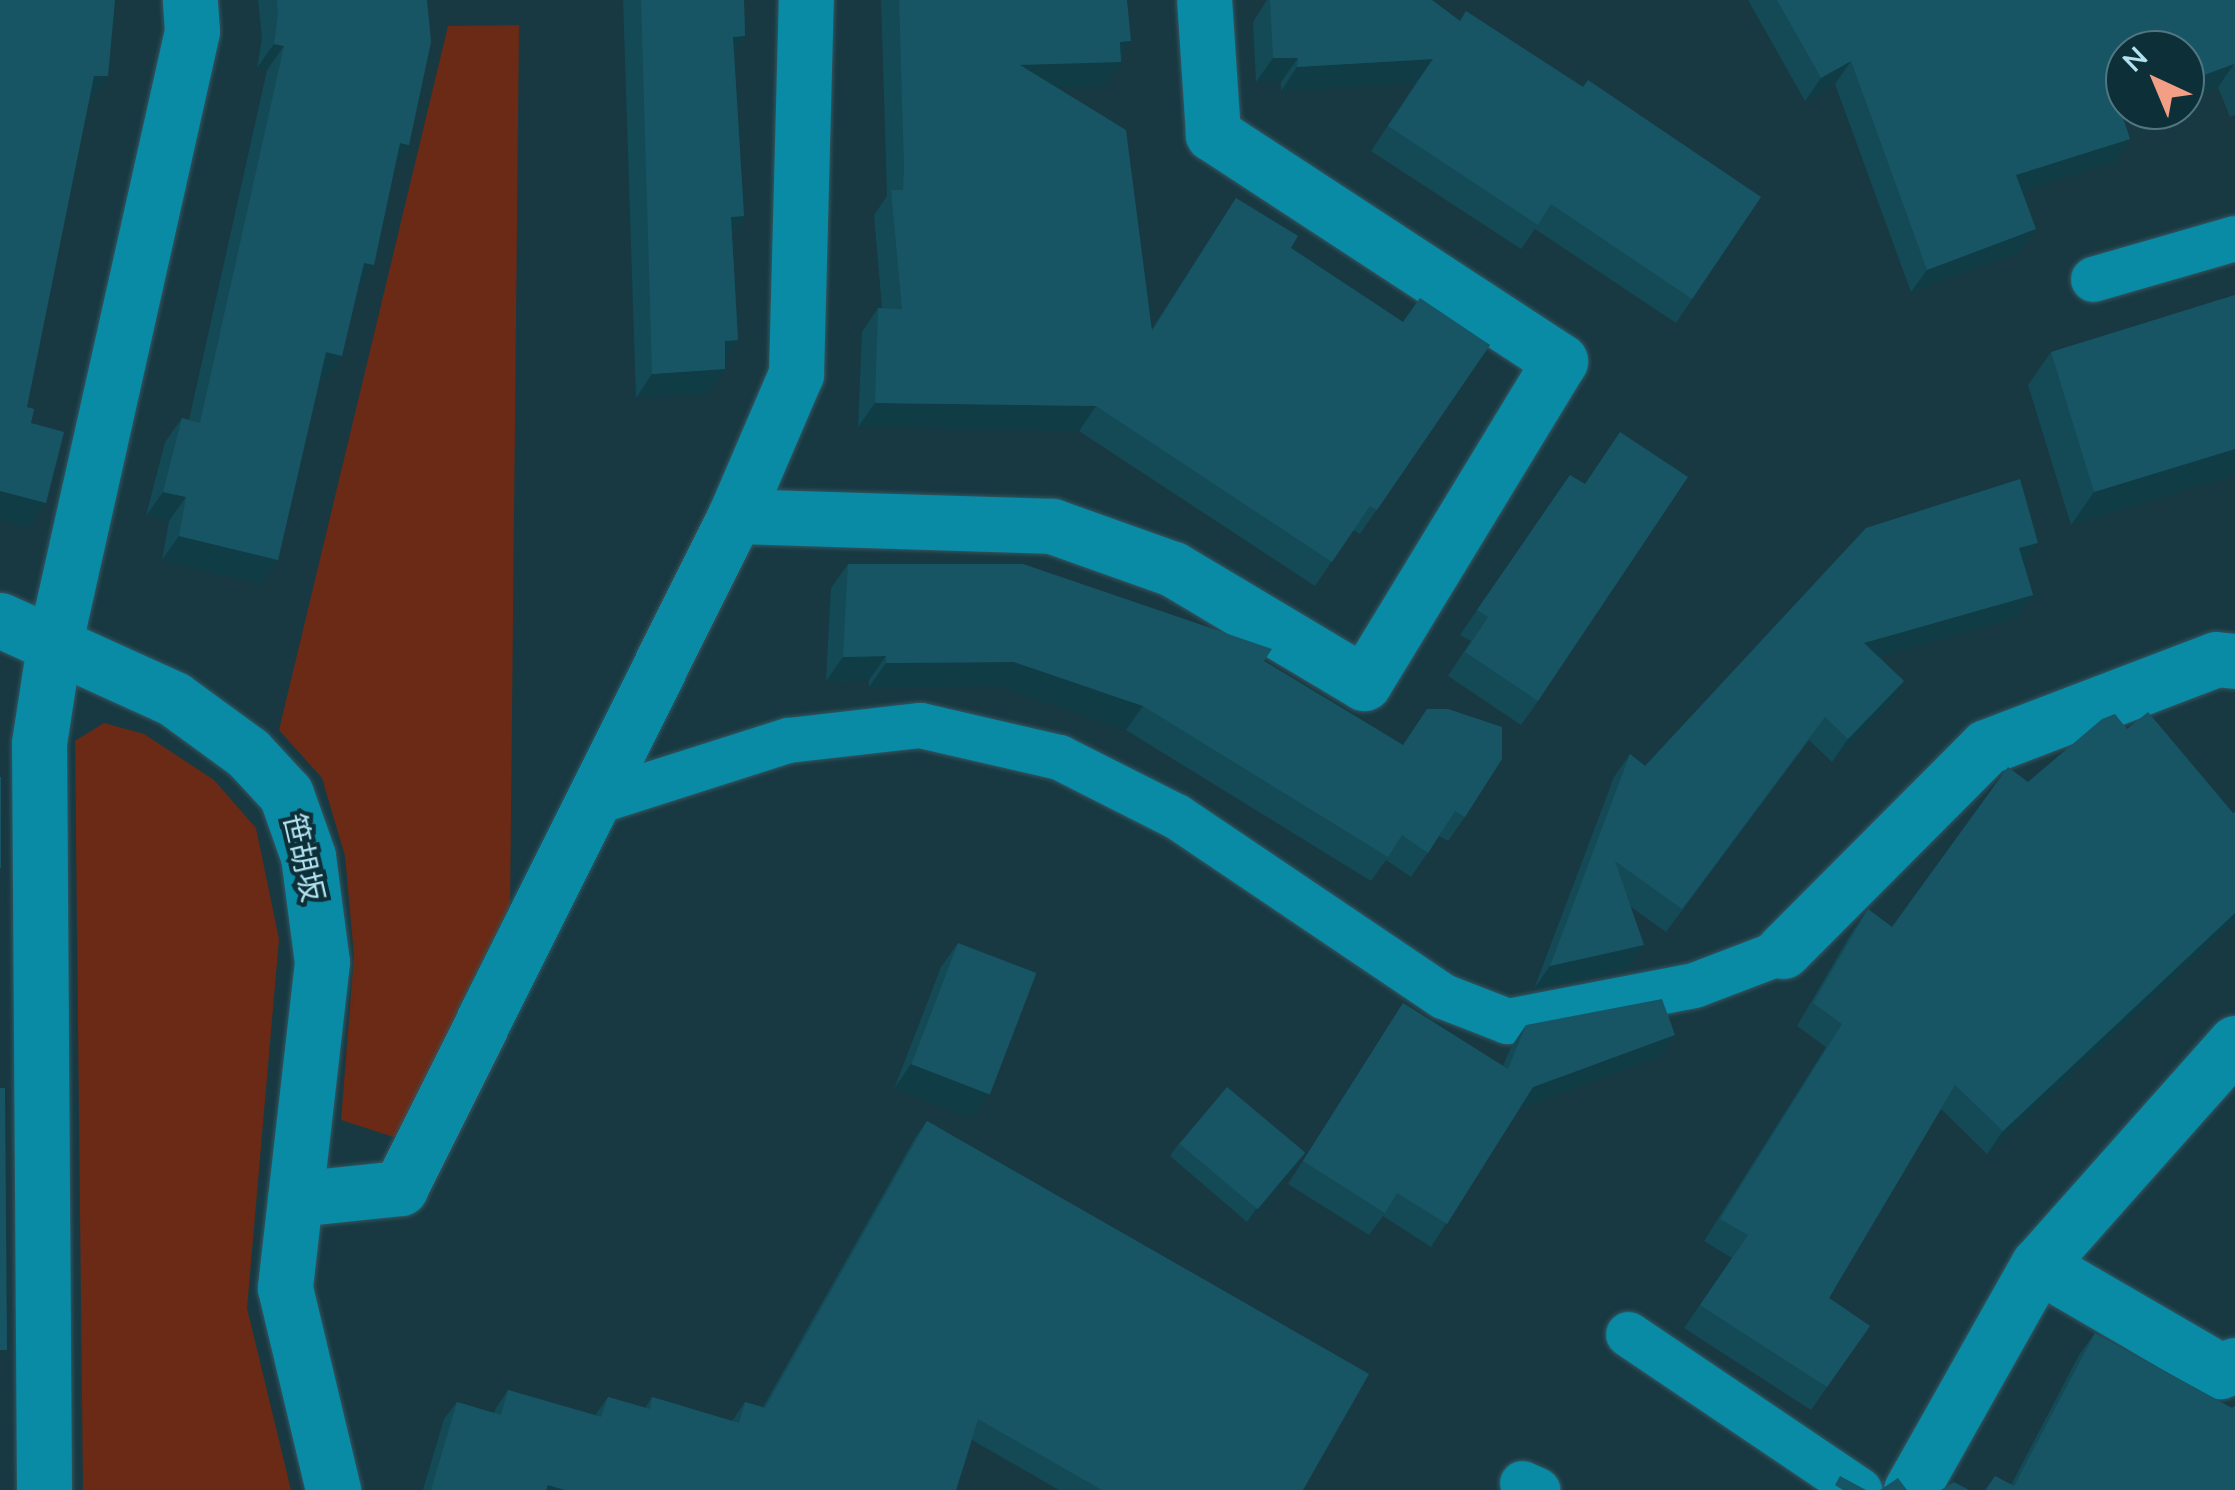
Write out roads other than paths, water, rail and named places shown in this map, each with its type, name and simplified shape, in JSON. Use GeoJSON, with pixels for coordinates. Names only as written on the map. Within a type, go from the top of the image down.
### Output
{"type":"FeatureCollection","features":[{"type":"Feature","properties":{"kind":"street"},"geometry":{"type":"LineString","coordinates":[[29,1462],[38,744],[54,646],[192,30],[190,0]]}},
{"type":"Feature","properties":{"kind":"street"},"geometry":{"type":"LineString","coordinates":[[295,1200],[400,1188],[586,804],[735,516],[796,374],[806,0]]}},
{"type":"Feature","properties":{"kind":"street"},"geometry":{"type":"LineString","coordinates":[[735,516],[1052,526],[1173,569],[1364,683],[1560,361],[1213,134],[1204,0]]}},
{"type":"Feature","properties":{"kind":"street","name":"笹胡坂"},"geometry":{"type":"LineString","coordinates":[[0,620],[174,700],[248,753],[286,794],[308,856],[322,962],[285,1288],[333,1490]]}},
{"type":"Feature","properties":{"kind":"street"},"geometry":{"type":"LineString","coordinates":[[1783,951],[1986,747],[2216,658],[2235,660]]}},
{"type":"Feature","properties":{"kind":"street"},"geometry":{"type":"LineString","coordinates":[[1911,1490],[2038,1266],[2235,1042]]}},
{"type":"Feature","properties":{"kind":"street"},"geometry":{"type":"LineString","coordinates":[[2038,1266],[2220,1371],[2235,1365]]}},
{"type":"Feature","properties":{"kind":"lane"},"geometry":{"type":"LineString","coordinates":[[2094,280],[2235,238]]}},
{"type":"Feature","properties":{"kind":"lane"},"geometry":{"type":"LineString","coordinates":[[586,804],[788,740],[920,725],[1059,756],[1176,816],[1443,996],[1506,1022],[1694,984],[1783,951]]}},
{"type":"Feature","properties":{"kind":"lane"},"geometry":{"type":"LineString","coordinates":[[1628,1334],[1860,1490]]}}]}
